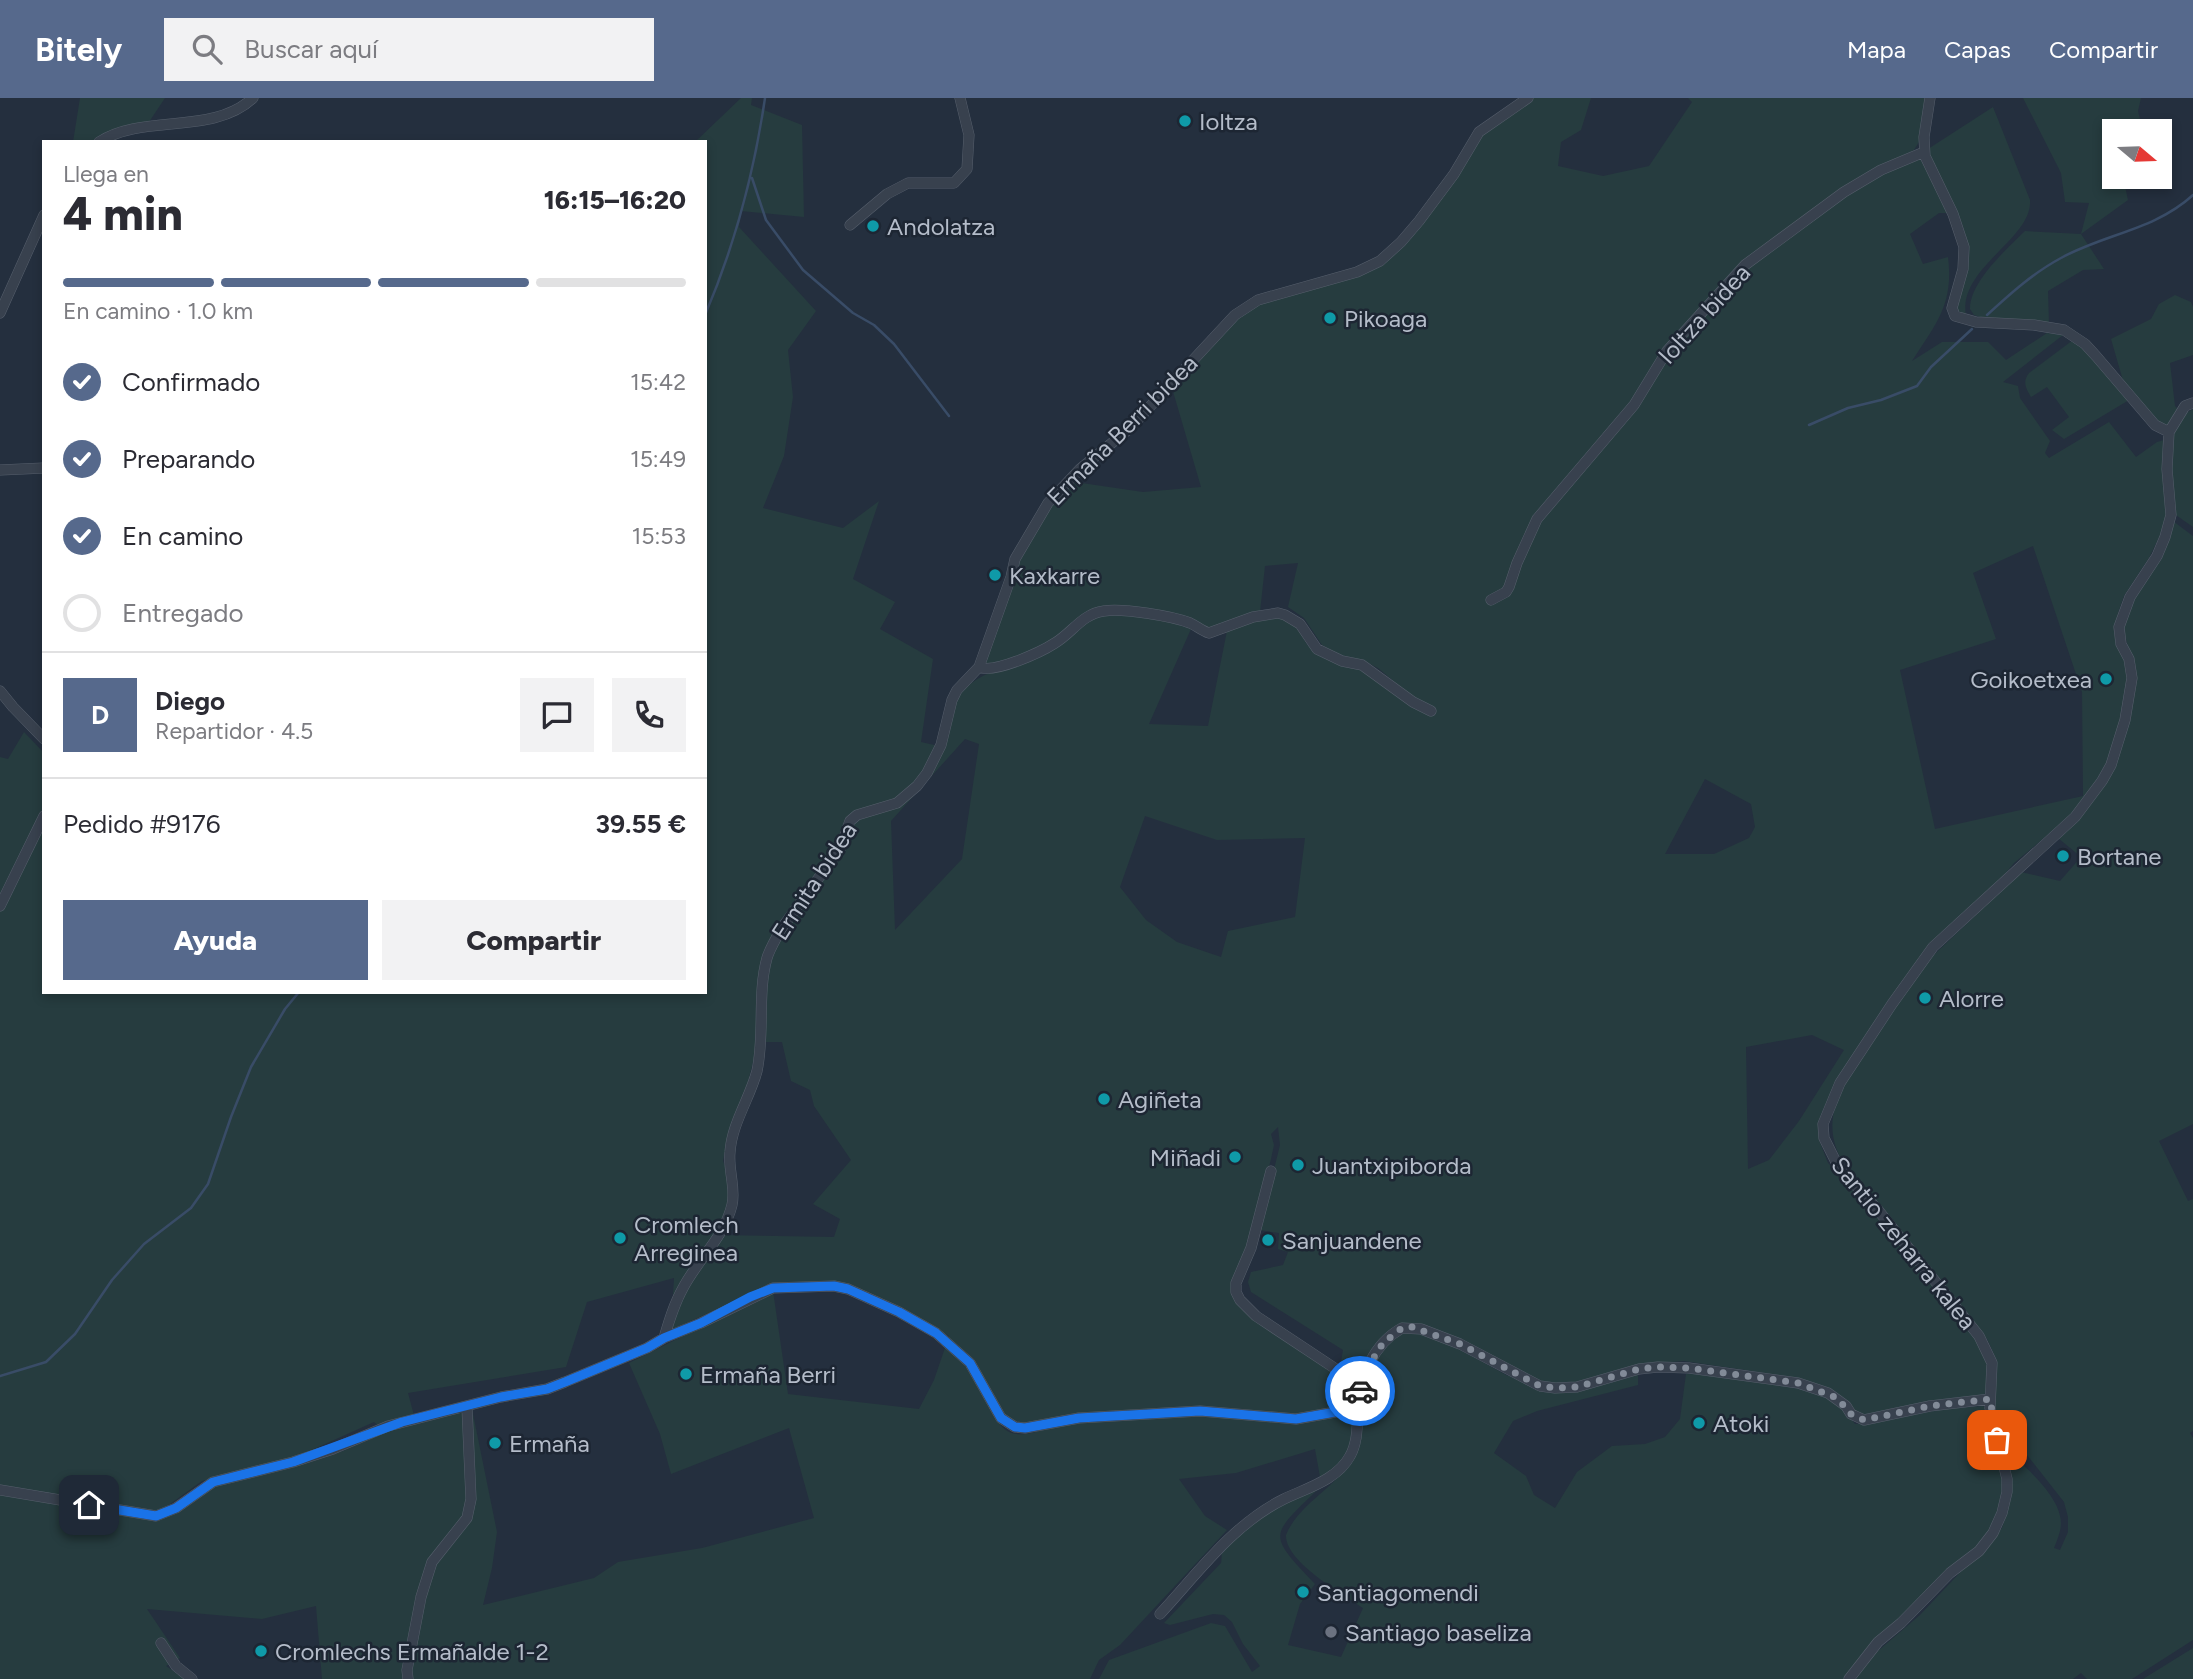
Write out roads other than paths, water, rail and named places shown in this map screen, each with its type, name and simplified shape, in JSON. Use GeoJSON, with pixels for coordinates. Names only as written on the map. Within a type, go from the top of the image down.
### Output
{"type":"FeatureCollection","features":[{"type":"Feature","properties":{"kind":"street"},"geometry":{"type":"LineString","coordinates":[[104,140],[138,129],[225,116],[243,107],[253,98]]}},
{"type":"Feature","properties":{"kind":"street"},"geometry":{"type":"LineString","coordinates":[[850,225],[887,194],[908,183],[954,183],[967,169],[969,135],[960,98]]}},
{"type":"Feature","properties":{"kind":"street","name":"Ermaña Berri bidea"},"geometry":{"type":"LineString","coordinates":[[979,667],[1015,559],[1039,515],[1062,486],[1129,429],[1234,315],[1258,300],[1357,272],[1380,261],[1419,221],[1462,163],[1479,132],[1528,98]]}},
{"type":"Feature","properties":{"kind":"street"},"geometry":{"type":"LineString","coordinates":[[1930,98],[1924,152],[1953,214],[1964,247],[1963,269],[1952,308],[1955,316],[1976,322],[2034,325],[2064,330],[2091,350],[2155,425],[2169,432],[2185,406],[2193,403]]}},
{"type":"Feature","properties":{"kind":"street","name":"Ioltza bidea"},"geometry":{"type":"LineString","coordinates":[[1492,600],[1506,592],[1509,587],[1538,519],[1634,404],[1667,351],[1745,265],[1844,192],[1881,170],[1924,152]]}},
{"type":"Feature","properties":{"kind":"street"},"geometry":{"type":"LineString","coordinates":[[0,313],[42,219]]}},
{"type":"Feature","properties":{"kind":"street","name":"Santio zeharra kalea"},"geometry":{"type":"LineString","coordinates":[[1849,1679],[1878,1642],[1951,1573],[1979,1551],[1993,1533],[2002,1513],[2007,1479],[1990,1399],[1993,1363],[1979,1336],[1878,1210],[1838,1166],[1824,1138],[1823,1124],[1840,1083],[1933,947],[2075,817],[2111,765],[2125,720],[2132,678],[2129,659],[2121,644],[2119,627],[2130,597],[2157,556],[2171,515],[2166,460],[2169,432]]}},
{"type":"Feature","properties":{"kind":"street"},"geometry":{"type":"LineString","coordinates":[[0,470],[42,468]]}},
{"type":"Feature","properties":{"kind":"street"},"geometry":{"type":"LineString","coordinates":[[979,667],[991,669],[1036,653],[1063,638],[1079,621],[1101,611],[1129,611],[1165,618],[1190,624],[1209,634],[1254,617],[1278,613],[1293,618],[1300,624],[1317,649],[1370,670],[1413,702],[1431,711]]}},
{"type":"Feature","properties":{"kind":"street","name":"Ermita bidea"},"geometry":{"type":"LineString","coordinates":[[669,1336],[683,1287],[713,1245],[729,1215],[734,1192],[730,1152],[757,1068],[767,957],[781,929],[840,849],[850,821],[857,815],[897,803],[917,786],[927,773],[941,745],[952,700],[957,690],[979,667]]}},
{"type":"Feature","properties":{"kind":"street"},"geometry":{"type":"LineString","coordinates":[[0,691],[42,737]]}},
{"type":"Feature","properties":{"kind":"street"},"geometry":{"type":"LineString","coordinates":[[0,906],[42,820]]}},
{"type":"Feature","properties":{"kind":"street"},"geometry":{"type":"LineString","coordinates":[[1271,1171],[1251,1248],[1236,1283],[1236,1292],[1246,1308],[1256,1316],[1351,1380],[1361,1383]]}},
{"type":"Feature","properties":{"kind":"street"},"geometry":{"type":"LineString","coordinates":[[0,1490],[156,1516],[176,1508],[213,1482],[303,1459],[388,1426],[501,1397],[547,1389],[622,1359],[773,1288],[834,1286],[848,1289],[899,1312],[936,1333],[970,1363],[1001,1418],[1015,1427],[1025,1428],[1071,1419],[1200,1411],[1296,1419],[1358,1408]]}},
{"type":"Feature","properties":{"kind":"street"},"geometry":{"type":"LineString","coordinates":[[1160,1614],[1228,1539],[1255,1515],[1322,1482],[1340,1470],[1355,1443],[1361,1383],[1383,1343],[1402,1328],[1412,1327],[1460,1344],[1540,1386],[1555,1388],[1577,1387],[1639,1369],[1689,1368],[1798,1383],[1837,1398],[1851,1414],[1864,1420],[1930,1406],[1990,1399]]}},
{"type":"Feature","properties":{"kind":"street"},"geometry":{"type":"LineString","coordinates":[[405,1676],[421,1597],[432,1562],[467,1518],[471,1479],[467,1407]]}},
{"type":"Feature","properties":{"kind":"street"},"geometry":{"type":"LineString","coordinates":[[161,1643],[176,1666],[192,1679]]}},
{"type":"Feature","properties":{"kind":"waterway"},"geometry":{"type":"LineString","coordinates":[[707,310],[742,208],[765,98]]}},
{"type":"Feature","properties":{"kind":"waterway"},"geometry":{"type":"LineString","coordinates":[[752,178],[766,220],[803,270],[853,313],[874,325],[894,344],[949,416]]}},
{"type":"Feature","properties":{"kind":"waterway"},"geometry":{"type":"LineString","coordinates":[[1987,315],[2022,284],[2051,264],[2077,250],[2146,224],[2178,207],[2193,195]]}},
{"type":"Feature","properties":{"kind":"waterway"},"geometry":{"type":"LineString","coordinates":[[1809,425],[1848,408],[1881,400],[1917,386],[1931,367],[1972,329]]}},
{"type":"Feature","properties":{"kind":"waterway"},"geometry":{"type":"LineString","coordinates":[[0,1376],[46,1362],[75,1334],[112,1280],[144,1244],[191,1208],[208,1184],[251,1067],[285,1009],[297,994]]}},
{"type":"Feature","properties":{"kind":"place","name":"Ioltza"},"geometry":{"type":"Point","coordinates":[1185,121]}},
{"type":"Feature","properties":{"kind":"place","name":"Andolatza"},"geometry":{"type":"Point","coordinates":[873,226]}},
{"type":"Feature","properties":{"kind":"place","name":"Pikoaga"},"geometry":{"type":"Point","coordinates":[1330,318]}},
{"type":"Feature","properties":{"kind":"place","name":"Kaxkarre"},"geometry":{"type":"Point","coordinates":[995,575]}},
{"type":"Feature","properties":{"kind":"place","name":"Goikoetxea"},"geometry":{"type":"Point","coordinates":[2106,679]}},
{"type":"Feature","properties":{"kind":"place","name":"Bortane"},"geometry":{"type":"Point","coordinates":[2063,856]}},
{"type":"Feature","properties":{"kind":"place","name":"Alorre"},"geometry":{"type":"Point","coordinates":[1925,998]}},
{"type":"Feature","properties":{"kind":"place","name":"Agiñeta"},"geometry":{"type":"Point","coordinates":[1104,1099]}},
{"type":"Feature","properties":{"kind":"place","name":"Miñadi"},"geometry":{"type":"Point","coordinates":[1235,1157]}},
{"type":"Feature","properties":{"kind":"place","name":"Juantxipiborda"},"geometry":{"type":"Point","coordinates":[1298,1165]}},
{"type":"Feature","properties":{"kind":"place","name":"Cromlech Arreginea"},"geometry":{"type":"Point","coordinates":[620,1238]}},
{"type":"Feature","properties":{"kind":"place","name":"Sanjuandene"},"geometry":{"type":"Point","coordinates":[1268,1240]}},
{"type":"Feature","properties":{"kind":"place","name":"Ermaña Berri"},"geometry":{"type":"Point","coordinates":[686,1374]}},
{"type":"Feature","properties":{"kind":"place","name":"Atoki"},"geometry":{"type":"Point","coordinates":[1699,1423]}},
{"type":"Feature","properties":{"kind":"place","name":"Ermaña"},"geometry":{"type":"Point","coordinates":[495,1443]}},
{"type":"Feature","properties":{"kind":"place","name":"Santiagomendi"},"geometry":{"type":"Point","coordinates":[1303,1592]}},
{"type":"Feature","properties":{"kind":"place","name":"Santiago baseliza"},"geometry":{"type":"Point","coordinates":[1331,1632]}},
{"type":"Feature","properties":{"kind":"place","name":"Cromlechs Ermañalde 1-2"},"geometry":{"type":"Point","coordinates":[261,1651]}}]}
